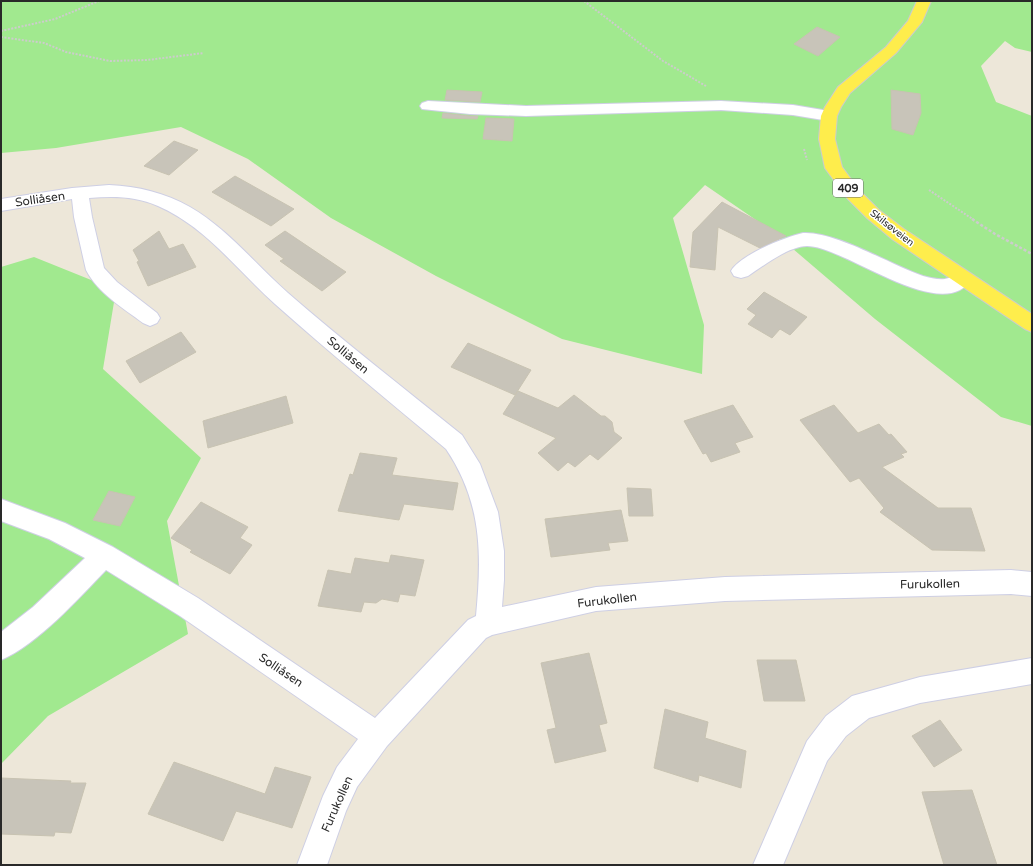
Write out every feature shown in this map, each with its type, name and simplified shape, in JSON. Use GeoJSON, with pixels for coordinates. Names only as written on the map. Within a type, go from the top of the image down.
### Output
{"type":"FeatureCollection","features":[{"type":"Feature","properties":{"kind":"main road","name":"Skilsøveien"},"geometry":{"type":"LineString","coordinates":[[924,1],[915,22],[891,50],[844,90],[833,107],[829,116],[827,139],[834,168],[853,194],[873,214],[898,234],[1032,324]]}},
{"type":"Feature","properties":{"kind":"street"},"geometry":{"type":"LineString","coordinates":[[428,106],[538,111],[710,104],[739,105],[808,112],[829,116]]}},
{"type":"Feature","properties":{"kind":"street","name":"Solliåsen"},"geometry":{"type":"LineString","coordinates":[[1,205],[80,193],[119,191],[142,194],[172,205],[208,228],[280,298],[454,442],[469,464],[486,512],[492,552],[492,580],[488,623]]}},
{"type":"Feature","properties":{"kind":"street","name":"Solliåsen"},"geometry":{"type":"LineString","coordinates":[[80,193],[82,217],[95,270],[110,287],[150,318]]}},
{"type":"Feature","properties":{"kind":"street"},"geometry":{"type":"LineString","coordinates":[[741,271],[770,252],[800,240],[812,240],[832,244],[846,249],[913,281],[926,285],[948,286],[962,278]]}},
{"type":"Feature","properties":{"kind":"street","name":"Solliåsen"},"geometry":{"type":"LineString","coordinates":[[1,510],[57,531],[104,555],[189,607],[377,736]]}},
{"type":"Feature","properties":{"kind":"street"},"geometry":{"type":"LineString","coordinates":[[1,647],[25,631],[61,600],[104,555]]}},
{"type":"Feature","properties":{"kind":"street","name":"Furukollen"},"geometry":{"type":"LineString","coordinates":[[312,865],[333,806],[347,777],[377,736],[477,629],[488,623],[596,599],[725,589],[1003,582],[1032,584]]}},
{"type":"Feature","properties":{"kind":"street"},"geometry":{"type":"LineString","coordinates":[[768,865],[817,751],[836,726],[862,706],[920,690],[1032,671]]}},
{"type":"Feature","properties":{"kind":"path"},"geometry":{"type":"LineString","coordinates":[[1,31],[55,19],[98,1]]}},
{"type":"Feature","properties":{"kind":"path"},"geometry":{"type":"LineString","coordinates":[[584,1],[663,61],[739,105]]}},
{"type":"Feature","properties":{"kind":"path"},"geometry":{"type":"LineString","coordinates":[[1,37],[44,43],[66,52],[110,61],[147,60],[204,53]]}},
{"type":"Feature","properties":{"kind":"path"},"geometry":{"type":"LineString","coordinates":[[807,161],[804,155],[804,122],[808,112]]}},
{"type":"Feature","properties":{"kind":"path"},"geometry":{"type":"LineString","coordinates":[[929,190],[995,234],[1032,254]]}},
{"type":"Feature","properties":{"kind":"green space"},"geometry":{"type":"Polygon","coordinates":[[[1,1],[1032,1],[1032,52],[1015,48],[1005,41],[981,66],[996,102],[1032,116],[1032,426],[1001,417],[875,319],[772,231],[705,185],[673,218],[704,325],[702,374],[562,339],[436,276],[331,218],[248,159],[181,127],[56,148],[1,153],[1,1]]]}},
{"type":"Feature","properties":{"kind":"green space"},"geometry":{"type":"Polygon","coordinates":[[[34,257],[116,290],[103,369],[201,458],[167,521],[188,634],[48,716],[1,764],[1,267],[34,257]]]}},
{"type":"Feature","properties":{"kind":"building"},"geometry":{"type":"Polygon","coordinates":[[[817,27],[840,37],[818,56],[794,44],[817,27]]]}},
{"type":"Feature","properties":{"kind":"building"},"geometry":{"type":"Polygon","coordinates":[[[447,90],[482,92],[480,102],[445,100],[447,90]]]}},
{"type":"Feature","properties":{"kind":"building"},"geometry":{"type":"Polygon","coordinates":[[[891,90],[920,94],[921,113],[913,135],[892,129],[891,90]]]}},
{"type":"Feature","properties":{"kind":"building"},"geometry":{"type":"Polygon","coordinates":[[[443,113],[478,116],[477,119],[442,118],[443,113]]]}},
{"type":"Feature","properties":{"kind":"building"},"geometry":{"type":"Polygon","coordinates":[[[486,118],[514,119],[512,141],[483,139],[486,118]]]}},
{"type":"Feature","properties":{"kind":"building"},"geometry":{"type":"Polygon","coordinates":[[[174,141],[198,150],[169,175],[144,166],[174,141]]]}},
{"type":"Feature","properties":{"kind":"building"},"geometry":{"type":"Polygon","coordinates":[[[235,176],[294,209],[271,226],[212,192],[235,176]]]}},
{"type":"Feature","properties":{"kind":"building"},"geometry":{"type":"Polygon","coordinates":[[[722,202],[786,236],[760,248],[718,227],[715,270],[690,267],[693,232],[722,202]]]}},
{"type":"Feature","properties":{"kind":"building"},"geometry":{"type":"Polygon","coordinates":[[[159,231],[169,249],[183,244],[196,267],[148,286],[137,262],[139,261],[133,250],[159,231]]]}},
{"type":"Feature","properties":{"kind":"building"},"geometry":{"type":"Polygon","coordinates":[[[285,231],[346,272],[322,291],[280,261],[284,259],[265,245],[285,231]]]}},
{"type":"Feature","properties":{"kind":"building"},"geometry":{"type":"Polygon","coordinates":[[[764,292],[807,317],[790,335],[780,329],[772,338],[748,324],[756,315],[747,309],[764,292]]]}},
{"type":"Feature","properties":{"kind":"building"},"geometry":{"type":"Polygon","coordinates":[[[181,332],[196,352],[140,383],[126,361],[181,332]]]}},
{"type":"Feature","properties":{"kind":"building"},"geometry":{"type":"Polygon","coordinates":[[[468,343],[531,370],[515,395],[451,367],[468,343]]]}},
{"type":"Feature","properties":{"kind":"building"},"geometry":{"type":"Polygon","coordinates":[[[518,391],[558,408],[574,395],[601,416],[605,416],[612,422],[614,432],[622,438],[598,460],[590,454],[575,467],[568,462],[558,471],[538,453],[556,438],[503,414],[518,391]]]}},
{"type":"Feature","properties":{"kind":"building"},"geometry":{"type":"Polygon","coordinates":[[[286,396],[293,423],[208,448],[203,421],[286,396]]]}},
{"type":"Feature","properties":{"kind":"building"},"geometry":{"type":"Polygon","coordinates":[[[733,405],[753,437],[735,443],[740,452],[711,462],[706,453],[703,454],[684,421],[733,405]]]}},
{"type":"Feature","properties":{"kind":"building"},"geometry":{"type":"Polygon","coordinates":[[[834,405],[858,433],[879,424],[889,435],[891,434],[907,452],[901,454],[904,457],[882,467],[938,508],[971,508],[985,551],[932,550],[880,512],[884,508],[859,478],[850,482],[800,420],[834,405]]]}},
{"type":"Feature","properties":{"kind":"building"},"geometry":{"type":"Polygon","coordinates":[[[360,453],[397,458],[392,475],[458,483],[453,510],[404,504],[399,520],[338,511],[350,474],[353,475],[360,453]]]}},
{"type":"Feature","properties":{"kind":"building"},"geometry":{"type":"Polygon","coordinates":[[[627,488],[651,489],[653,516],[629,516],[627,488]]]}},
{"type":"Feature","properties":{"kind":"building"},"geometry":{"type":"Polygon","coordinates":[[[109,491],[135,497],[120,526],[93,520],[109,491]]]}},
{"type":"Feature","properties":{"kind":"building"},"geometry":{"type":"Polygon","coordinates":[[[201,502],[248,527],[240,538],[252,545],[230,574],[190,552],[192,550],[171,538],[201,502]]]}},
{"type":"Feature","properties":{"kind":"building"},"geometry":{"type":"Polygon","coordinates":[[[621,510],[628,541],[608,543],[610,550],[551,557],[545,519],[621,510]]]}},
{"type":"Feature","properties":{"kind":"building"},"geometry":{"type":"Polygon","coordinates":[[[391,555],[424,560],[415,596],[400,594],[398,602],[382,599],[376,603],[364,602],[361,612],[318,606],[328,570],[351,574],[355,558],[389,563],[391,555]]]}},
{"type":"Feature","properties":{"kind":"building"},"geometry":{"type":"Polygon","coordinates":[[[589,653],[607,723],[599,725],[606,751],[555,763],[547,730],[556,728],[541,663],[589,653]]]}},
{"type":"Feature","properties":{"kind":"building"},"geometry":{"type":"Polygon","coordinates":[[[757,660],[796,660],[805,701],[764,701],[757,660]]]}},
{"type":"Feature","properties":{"kind":"building"},"geometry":{"type":"Polygon","coordinates":[[[665,709],[708,722],[705,738],[746,751],[741,788],[699,775],[698,782],[654,768],[665,709]]]}},
{"type":"Feature","properties":{"kind":"building"},"geometry":{"type":"Polygon","coordinates":[[[940,720],[962,750],[934,767],[912,736],[940,720]]]}},
{"type":"Feature","properties":{"kind":"building"},"geometry":{"type":"Polygon","coordinates":[[[174,762],[265,794],[275,767],[311,777],[292,828],[236,811],[223,841],[148,814],[174,762]]]}},
{"type":"Feature","properties":{"kind":"building"},"geometry":{"type":"Polygon","coordinates":[[[1,778],[86,783],[71,833],[55,832],[54,836],[1,834],[1,778]]]}},
{"type":"Feature","properties":{"kind":"building"},"geometry":{"type":"Polygon","coordinates":[[[972,790],[997,865],[944,865],[922,792],[972,790]]]}}]}
